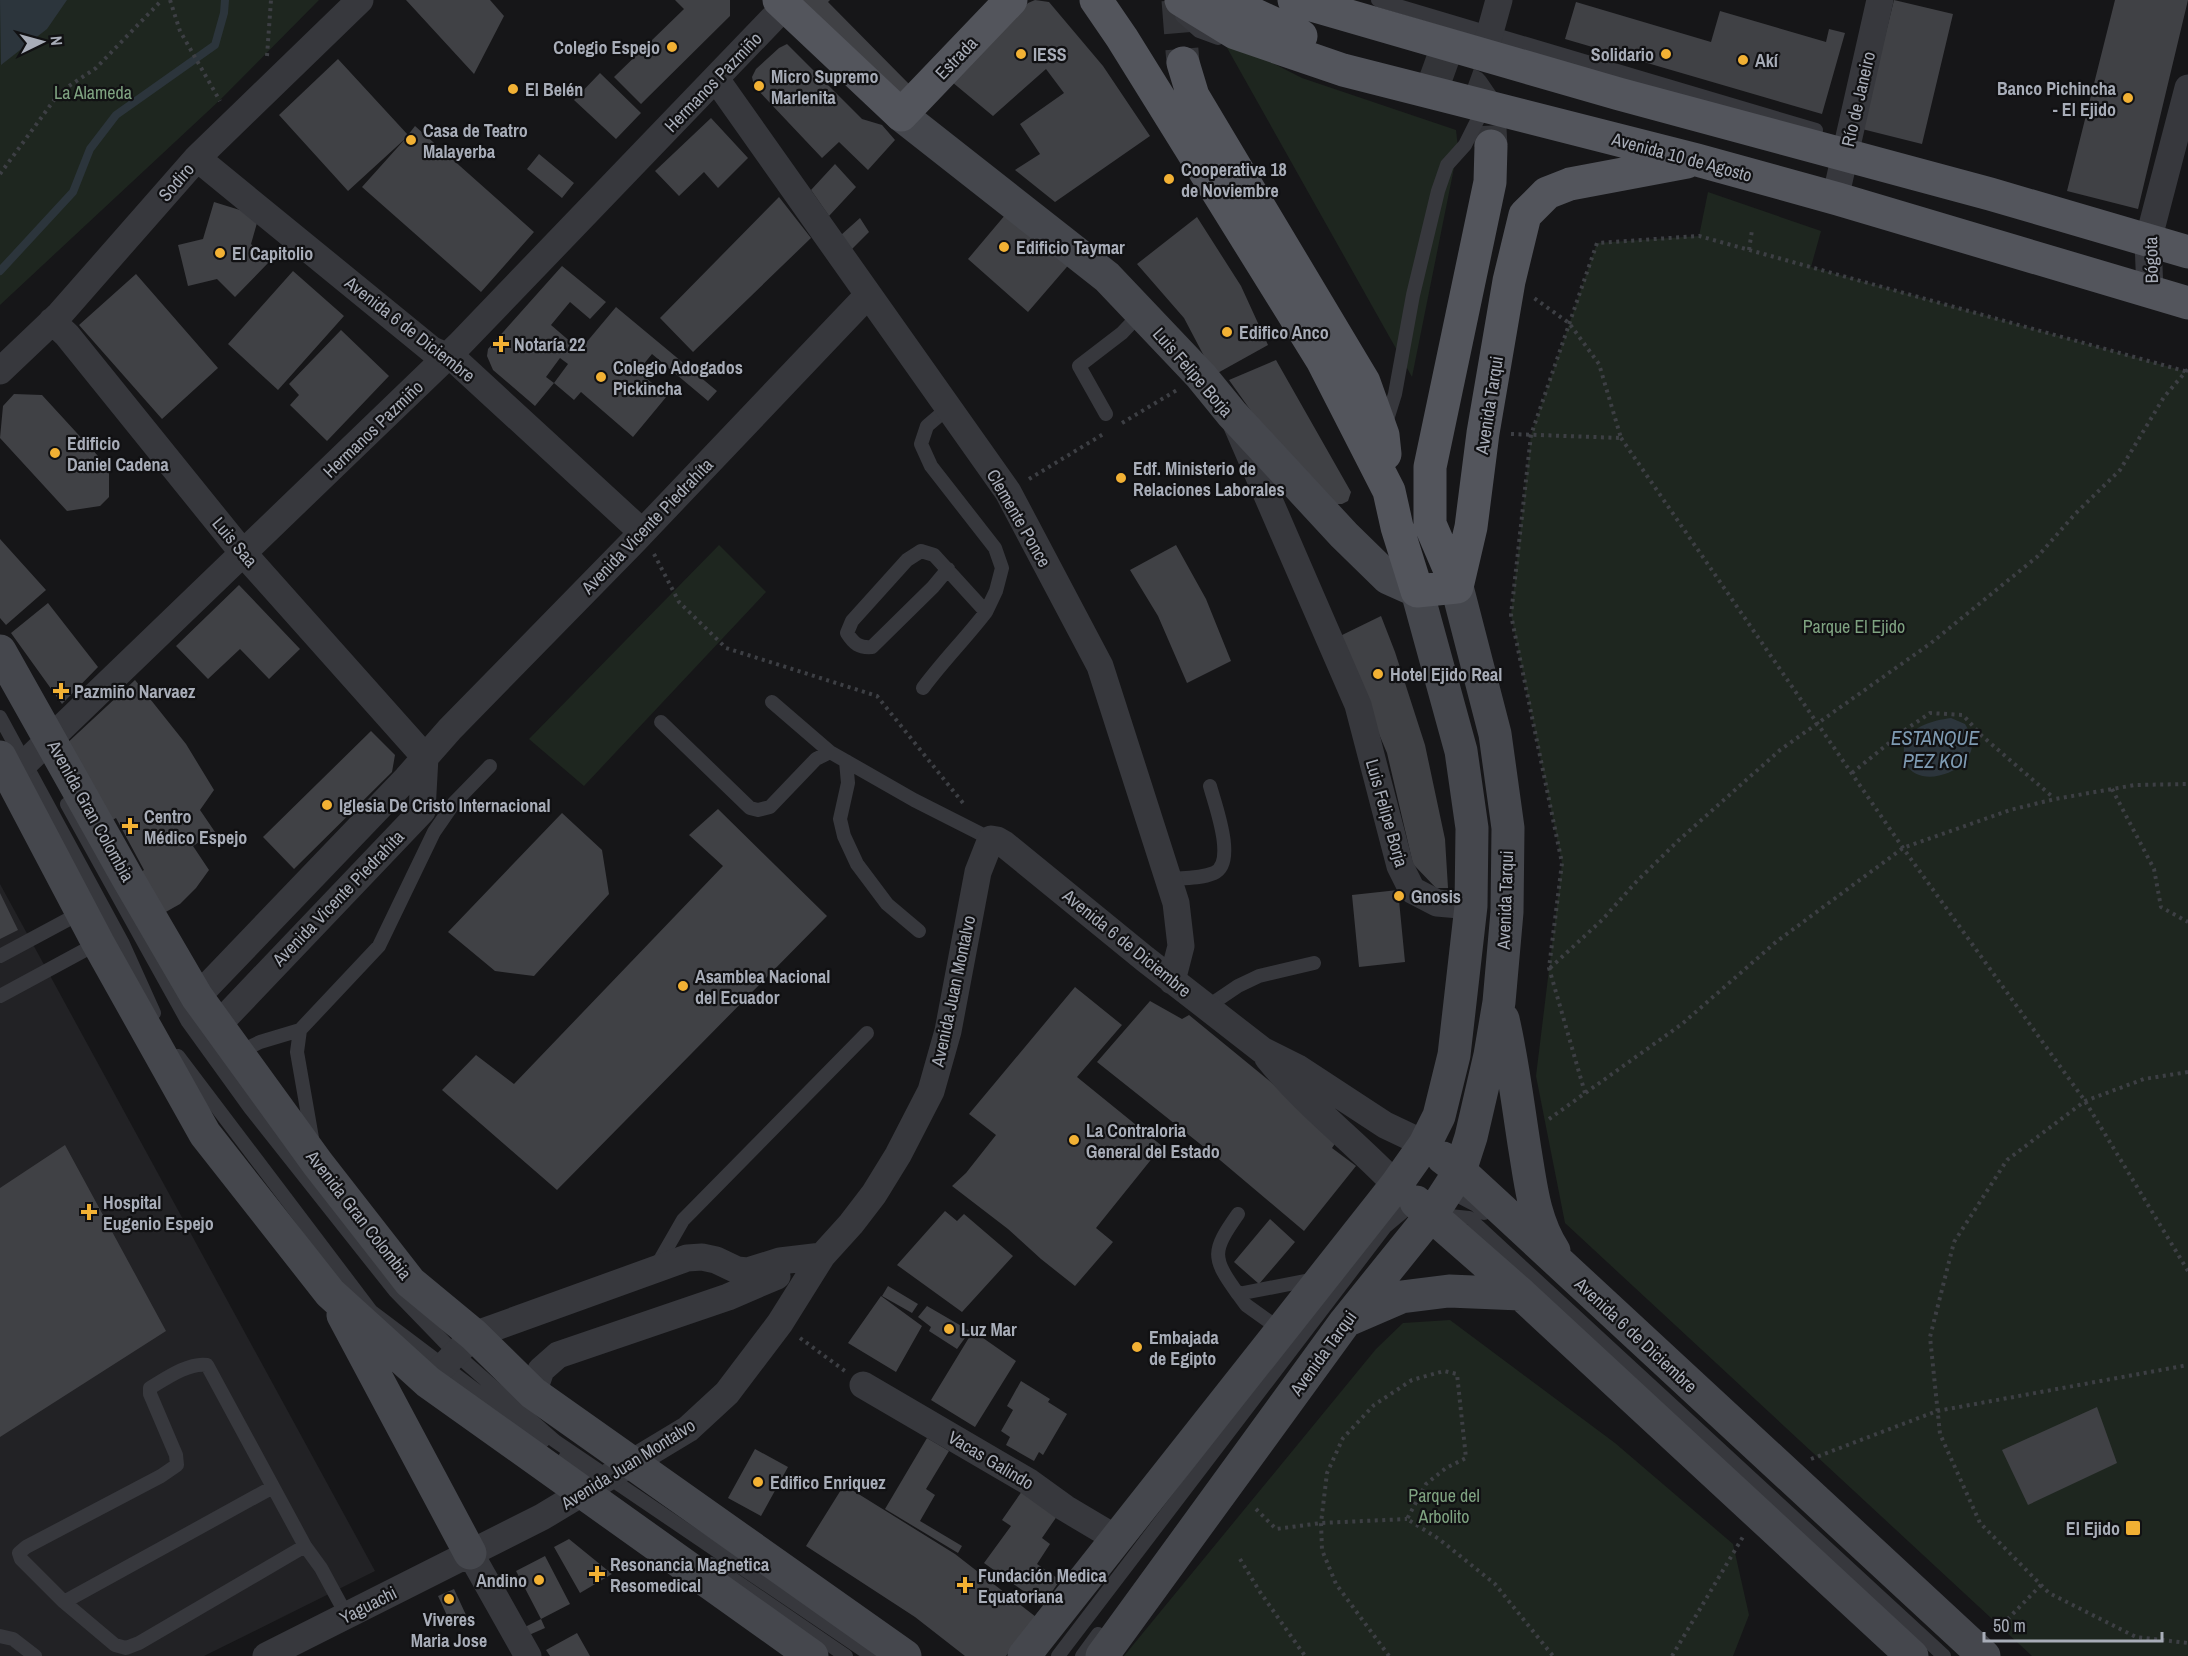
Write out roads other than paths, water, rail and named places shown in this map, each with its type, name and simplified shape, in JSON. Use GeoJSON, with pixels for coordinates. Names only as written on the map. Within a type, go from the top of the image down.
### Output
{"type":"FeatureCollection","features":[{"type":"Feature","properties":{"kind":"main road","name":"Estrada"},"geometry":{"type":"LineString","coordinates":[[901,116],[1011,0]]}},
{"type":"Feature","properties":{"kind":"main road","name":"Avenida Tarqui"},"geometry":{"type":"LineString","coordinates":[[1096,0],[1122,38],[1322,360],[1389,491],[1396,526],[1417,591],[1461,750],[1472,828],[1471,906],[1454,1055],[1438,1116],[1425,1144],[1430,1192]]}},
{"type":"Feature","properties":{"kind":"main road","name":"Avenida 10 de Agosto"},"geometry":{"type":"LineString","coordinates":[[1181,0],[1234,33],[1343,70],[1686,167],[1835,199],[2188,303]]}},
{"type":"Feature","properties":{"kind":"main road"},"geometry":{"type":"LineString","coordinates":[[1223,0],[1301,36],[1360,54],[1422,68]]}},
{"type":"Feature","properties":{"kind":"main road"},"geometry":{"type":"LineString","coordinates":[[1294,0],[1487,44],[1619,94],[1843,141],[2162,242]]}},
{"type":"Feature","properties":{"kind":"main road","name":"Luis Felipe Borja"},"geometry":{"type":"LineString","coordinates":[[782,3],[901,116],[1107,277],[1201,376],[1232,414]]}},
{"type":"Feature","properties":{"kind":"main road"},"geometry":{"type":"LineString","coordinates":[[1183,63],[1193,96],[1364,382],[1383,435],[1389,491]]}},
{"type":"Feature","properties":{"kind":"main road"},"geometry":{"type":"LineString","coordinates":[[1232,414],[1344,535],[1388,578],[1417,591],[1457,586],[1430,524],[1430,467],[1490,182],[1486,129]]}},
{"type":"Feature","properties":{"kind":"main road","name":"Avenida Tarqui"},"geometry":{"type":"LineString","coordinates":[[1103,1642],[1345,1322],[1430,1192],[1471,1137],[1490,1055],[1499,1002],[1507,912],[1508,828],[1495,734],[1457,586],[1471,527],[1483,433],[1509,281],[1525,215],[1546,193],[1570,184],[1686,167]]}},
{"type":"Feature","properties":{"kind":"main road","name":"Avenida Gran Colombia"},"geometry":{"type":"LineString","coordinates":[[0,651],[82,912],[205,1134],[330,1293],[451,1359],[533,1393],[905,1656]]}},
{"type":"Feature","properties":{"kind":"main road","name":"Avenida Gran Colombia"},"geometry":{"type":"LineString","coordinates":[[32,752],[127,877],[197,997],[318,1164],[410,1282],[451,1359],[812,1656]]}},
{"type":"Feature","properties":{"kind":"main road"},"geometry":{"type":"LineString","coordinates":[[1499,1002],[1509,1044],[1533,1201],[1543,1234],[1560,1274]]}},
{"type":"Feature","properties":{"kind":"main road","name":"Avenida 6 de Diciembre"},"geometry":{"type":"LineString","coordinates":[[1425,1144],[1430,1192],[1521,1294],[1912,1656]]}},
{"type":"Feature","properties":{"kind":"main road","name":"Avenida Tarqui"},"geometry":{"type":"LineString","coordinates":[[1024,1656],[1323,1277],[1430,1192]]}},
{"type":"Feature","properties":{"kind":"main road","name":"Avenida 6 de Diciembre"},"geometry":{"type":"LineString","coordinates":[[1430,1192],[1560,1274],[1965,1652]]}},
{"type":"Feature","properties":{"kind":"main road"},"geometry":{"type":"LineString","coordinates":[[1345,1322],[1401,1298],[1449,1291],[1521,1294]]}},
{"type":"Feature","properties":{"kind":"main road"},"geometry":{"type":"LineString","coordinates":[[330,1293],[470,1553]]}},
{"type":"Feature","properties":{"kind":"street","name":"Sodiro"},"geometry":{"type":"LineString","coordinates":[[0,371],[52,321],[197,158],[360,0]]}},
{"type":"Feature","properties":{"kind":"street"},"geometry":{"type":"LineString","coordinates":[[1487,44],[1499,0]]}},
{"type":"Feature","properties":{"kind":"street","name":"Río de Janeiro"},"geometry":{"type":"LineString","coordinates":[[1835,199],[1843,141],[1880,0]]}},
{"type":"Feature","properties":{"kind":"street","name":"Hermanos Pazmiño"},"geometry":{"type":"LineString","coordinates":[[32,752],[243,554],[447,356],[716,79],[782,3]]}},
{"type":"Feature","properties":{"kind":"street","name":"Clemente Ponce"},"geometry":{"type":"LineString","coordinates":[[716,79],[1008,492],[1100,666],[1176,903],[1180,946],[1172,981]]}},
{"type":"Feature","properties":{"kind":"street","name":"Bógota"},"geometry":{"type":"LineString","coordinates":[[2162,242],[2188,88]]}},
{"type":"Feature","properties":{"kind":"street","name":"Bógota"},"geometry":{"type":"LineString","coordinates":[[2150,292],[2188,145]]}},
{"type":"Feature","properties":{"kind":"street","name":"Avenida 6 de Diciembre"},"geometry":{"type":"LineString","coordinates":[[197,158],[432,350],[455,360],[642,532]]}},
{"type":"Feature","properties":{"kind":"street","name":"Avenida Vicente Piedrahíta"},"geometry":{"type":"LineString","coordinates":[[197,997],[458,720],[642,532],[868,295]]}},
{"type":"Feature","properties":{"kind":"street","name":"Luis Saa"},"geometry":{"type":"LineString","coordinates":[[52,321],[67,335],[243,554],[425,757]]}},
{"type":"Feature","properties":{"kind":"street","name":"Luis Felipe Borja"},"geometry":{"type":"LineString","coordinates":[[1232,414],[1358,705],[1400,866],[1412,890],[1437,903],[1471,906]]}},
{"type":"Feature","properties":{"kind":"street","name":"Avenida Vicente Piedrahíta"},"geometry":{"type":"LineString","coordinates":[[218,1024],[422,811],[425,757]]}},
{"type":"Feature","properties":{"kind":"street","name":"Avenida 6 de Diciembre"},"geometry":{"type":"LineString","coordinates":[[991,839],[1004,844],[1172,981],[1262,1050],[1299,1068],[1385,1125],[1425,1144]]}},
{"type":"Feature","properties":{"kind":"street","name":"Avenida Juan Montalvo"},"geometry":{"type":"LineString","coordinates":[[470,1553],[542,1517],[688,1429],[727,1393],[780,1323],[822,1256],[874,1194],[898,1155],[931,1091],[948,1031],[978,872],[991,839]]}},
{"type":"Feature","properties":{"kind":"street","name":"Avenida 6 de Diciembre"},"geometry":{"type":"LineString","coordinates":[[1262,1050],[1293,1088],[1366,1154],[1430,1192]]}},
{"type":"Feature","properties":{"kind":"street"},"geometry":{"type":"LineString","coordinates":[[451,1359],[687,1258],[716,1260],[737,1270],[748,1271],[780,1261],[822,1256]]}},
{"type":"Feature","properties":{"kind":"street","name":"Avenida Juan Montalvo"},"geometry":{"type":"LineString","coordinates":[[533,1393],[541,1370],[558,1355],[735,1294],[822,1256]]}},
{"type":"Feature","properties":{"kind":"street","name":"Vacas Galindo"},"geometry":{"type":"LineString","coordinates":[[863,1385],[1029,1482],[1065,1508],[1117,1539]]}},
{"type":"Feature","properties":{"kind":"street"},"geometry":{"type":"LineString","coordinates":[[470,1553],[528,1656]]}},
{"type":"Feature","properties":{"kind":"street","name":"Yaguachi"},"geometry":{"type":"LineString","coordinates":[[266,1656],[470,1553]]}},
{"type":"Feature","properties":{"kind":"lane"},"geometry":{"type":"LineString","coordinates":[[1165,0],[1199,32],[1321,75],[1424,98],[1486,129],[1465,145],[1447,165],[1438,191],[1413,295],[1395,394],[1383,435]]}},
{"type":"Feature","properties":{"kind":"lane"},"geometry":{"type":"LineString","coordinates":[[1378,0],[1487,44]]}},
{"type":"Feature","properties":{"kind":"lane"},"geometry":{"type":"LineString","coordinates":[[1626,156],[1686,167]]}},
{"type":"Feature","properties":{"kind":"lane"},"geometry":{"type":"LineString","coordinates":[[1903,156],[2162,242]]}},
{"type":"Feature","properties":{"kind":"lane"},"geometry":{"type":"LineString","coordinates":[[1869,223],[2188,313]]}},
{"type":"Feature","properties":{"kind":"lane"},"geometry":{"type":"LineString","coordinates":[[1106,414],[1078,366],[1122,333],[1142,313]]}},
{"type":"Feature","properties":{"kind":"lane"},"geometry":{"type":"LineString","coordinates":[[924,688],[940,664],[963,641],[986,612],[996,591],[1002,568],[996,548],[931,466],[921,444],[927,426],[948,408]]}},
{"type":"Feature","properties":{"kind":"lane"},"geometry":{"type":"LineString","coordinates":[[948,569],[933,587],[872,647],[862,648],[854,644],[847,633],[852,621],[907,560],[921,551],[934,555],[948,569],[986,612]]}},
{"type":"Feature","properties":{"kind":"lane"},"geometry":{"type":"LineString","coordinates":[[772,702],[830,752],[914,800],[991,839]]}},
{"type":"Feature","properties":{"kind":"lane"},"geometry":{"type":"LineString","coordinates":[[0,717],[32,752],[167,1041],[371,1311],[451,1359],[555,1442],[872,1656]]}},
{"type":"Feature","properties":{"kind":"lane"},"geometry":{"type":"LineString","coordinates":[[662,722],[750,807],[758,810],[770,807],[816,759],[830,752]]}},
{"type":"Feature","properties":{"kind":"lane"},"geometry":{"type":"LineString","coordinates":[[846,761],[848,783],[840,819],[843,836],[857,864],[887,904],[919,931]]}},
{"type":"Feature","properties":{"kind":"lane"},"geometry":{"type":"LineString","coordinates":[[237,1053],[260,1042],[300,1030],[380,946],[434,832],[454,803],[490,766]]}},
{"type":"Feature","properties":{"kind":"lane"},"geometry":{"type":"LineString","coordinates":[[1168,879],[1196,878],[1217,872],[1224,863],[1225,845],[1210,786]]}},
{"type":"Feature","properties":{"kind":"lane"},"geometry":{"type":"LineString","coordinates":[[61,793],[188,1022],[250,1108],[395,1291],[451,1359],[643,1518]]}},
{"type":"Feature","properties":{"kind":"lane"},"geometry":{"type":"LineString","coordinates":[[0,956],[82,912]]}},
{"type":"Feature","properties":{"kind":"lane"},"geometry":{"type":"LineString","coordinates":[[0,996],[98,943]]}},
{"type":"Feature","properties":{"kind":"lane"},"geometry":{"type":"LineString","coordinates":[[1207,1007],[1238,986],[1259,976],[1314,963]]}},
{"type":"Feature","properties":{"kind":"lane"},"geometry":{"type":"LineString","coordinates":[[300,1030],[297,1052],[318,1164]]}},
{"type":"Feature","properties":{"kind":"lane"},"geometry":{"type":"LineString","coordinates":[[654,1271],[683,1220],[867,1033]]}},
{"type":"Feature","properties":{"kind":"lane"},"geometry":{"type":"LineString","coordinates":[[1430,1192],[1476,1205],[1493,1221]]}},
{"type":"Feature","properties":{"kind":"lane"},"geometry":{"type":"LineString","coordinates":[[1181,1524],[1430,1192]]}},
{"type":"Feature","properties":{"kind":"lane"},"geometry":{"type":"LineString","coordinates":[[1430,1192],[1468,1218],[1965,1652]]}},
{"type":"Feature","properties":{"kind":"lane"},"geometry":{"type":"LineString","coordinates":[[1058,1656],[1385,1227],[1430,1192]]}},
{"type":"Feature","properties":{"kind":"lane"},"geometry":{"type":"LineString","coordinates":[[1238,1214],[1223,1235],[1218,1251],[1218,1263],[1223,1274],[1246,1305],[1281,1330]]}},
{"type":"Feature","properties":{"kind":"lane"},"geometry":{"type":"LineString","coordinates":[[1238,1294],[1323,1277]]}},
{"type":"Feature","properties":{"kind":"lane"},"geometry":{"type":"LineString","coordinates":[[305,1546],[139,1643],[126,1648],[115,1645],[64,1602],[21,1559],[19,1553],[26,1546],[161,1476],[177,1465],[177,1455],[150,1394],[150,1388],[187,1368],[201,1364],[207,1365],[305,1546],[321,1568],[347,1616]]}},
{"type":"Feature","properties":{"kind":"lane"},"geometry":{"type":"LineString","coordinates":[[64,1602],[273,1487]]}},
{"type":"Feature","properties":{"kind":"lane"},"geometry":{"type":"LineString","coordinates":[[701,1557],[846,1656]]}},
{"type":"Feature","properties":{"kind":"lane"},"geometry":{"type":"LineString","coordinates":[[0,1636],[13,1639],[35,1656]]}},
{"type":"Feature","properties":{"kind":"lane"},"geometry":{"type":"LineString","coordinates":[[1082,1656],[1103,1642]]}},
{"type":"Feature","properties":{"kind":"water"},"geometry":{"type":"Polygon","coordinates":[[[0,0],[67,0],[47,29],[1,65],[0,0]]]}},
{"type":"Feature","properties":{"kind":"water","name":"ESTANQUE PEZ KOI"},"geometry":{"type":"Polygon","coordinates":[[[1951,718],[1965,724],[1969,732],[1972,746],[1969,755],[1954,770],[1944,774],[1933,777],[1913,772],[1905,762],[1904,741],[1924,725],[1951,718]]]}},
{"type":"Feature","properties":{"kind":"waterway"},"geometry":{"type":"LineString","coordinates":[[0,271],[73,192],[90,149],[116,115],[215,45],[224,13],[225,0]]}},
{"type":"Feature","properties":{"kind":"tunnel"},"geometry":{"type":"LineString","coordinates":[[1178,0],[1183,63]]}},
{"type":"Feature","properties":{"kind":"tunnel"},"geometry":{"type":"LineString","coordinates":[[1422,68],[1472,86],[1489,111],[1491,146]]}},
{"type":"Feature","properties":{"kind":"place","name":"Colegio Espejo"},"geometry":{"type":"Point","coordinates":[672,47]}},
{"type":"Feature","properties":{"kind":"place","name":"IESS"},"geometry":{"type":"Point","coordinates":[1021,54]}},
{"type":"Feature","properties":{"kind":"place","name":"Solidario"},"geometry":{"type":"Point","coordinates":[1666,54]}},
{"type":"Feature","properties":{"kind":"place","name":"Akí"},"geometry":{"type":"Point","coordinates":[1743,60]}},
{"type":"Feature","properties":{"kind":"place","name":"Micro Supremo Marlenita"},"geometry":{"type":"Point","coordinates":[759,86]}},
{"type":"Feature","properties":{"kind":"place","name":"El Belén"},"geometry":{"type":"Point","coordinates":[513,89]}},
{"type":"Feature","properties":{"kind":"place","name":"Banco Pichincha - El Ejido"},"geometry":{"type":"Point","coordinates":[2128,98]}},
{"type":"Feature","properties":{"kind":"place","name":"Casa de Teatro Malayerba"},"geometry":{"type":"Point","coordinates":[411,140]}},
{"type":"Feature","properties":{"kind":"place","name":"Cooperativa 18 de Noviembre"},"geometry":{"type":"Point","coordinates":[1169,179]}},
{"type":"Feature","properties":{"kind":"place","name":"Edificio Taymar"},"geometry":{"type":"Point","coordinates":[1004,247]}},
{"type":"Feature","properties":{"kind":"place","name":"El Capitolio"},"geometry":{"type":"Point","coordinates":[220,253]}},
{"type":"Feature","properties":{"kind":"place","name":"Edifico Anco"},"geometry":{"type":"Point","coordinates":[1227,332]}},
{"type":"Feature","properties":{"kind":"place","name":"Notaría 22"},"geometry":{"type":"Point","coordinates":[501,344]}},
{"type":"Feature","properties":{"kind":"place","name":"Colegio Adogados Pickincha"},"geometry":{"type":"Point","coordinates":[601,377]}},
{"type":"Feature","properties":{"kind":"place","name":"Edificio Daniel Cadena"},"geometry":{"type":"Point","coordinates":[55,453]}},
{"type":"Feature","properties":{"kind":"place","name":"Edf. Ministerio de Relaciones Laborales"},"geometry":{"type":"Point","coordinates":[1121,478]}},
{"type":"Feature","properties":{"kind":"place","name":"Hotel Ejido Real"},"geometry":{"type":"Point","coordinates":[1378,674]}},
{"type":"Feature","properties":{"kind":"place","name":"Pazmiño Narvaez"},"geometry":{"type":"Point","coordinates":[61,691]}},
{"type":"Feature","properties":{"kind":"place","name":"Iglesia De Cristo Internacional"},"geometry":{"type":"Point","coordinates":[327,805]}},
{"type":"Feature","properties":{"kind":"place","name":"Centro Médico Espejo"},"geometry":{"type":"Point","coordinates":[130,826]}},
{"type":"Feature","properties":{"kind":"place","name":"Gnosis"},"geometry":{"type":"Point","coordinates":[1399,896]}},
{"type":"Feature","properties":{"kind":"place","name":"Asamblea Nacional del Ecuador"},"geometry":{"type":"Point","coordinates":[683,986]}},
{"type":"Feature","properties":{"kind":"place","name":"La Contraloria General del Estado"},"geometry":{"type":"Point","coordinates":[1074,1140]}},
{"type":"Feature","properties":{"kind":"place","name":"Hospital Eugenio Espejo"},"geometry":{"type":"Point","coordinates":[89,1212]}},
{"type":"Feature","properties":{"kind":"place","name":"Luz Mar"},"geometry":{"type":"Point","coordinates":[949,1329]}},
{"type":"Feature","properties":{"kind":"place","name":"Embajada de Egipto"},"geometry":{"type":"Point","coordinates":[1137,1347]}},
{"type":"Feature","properties":{"kind":"place","name":"Edifico Enriquez"},"geometry":{"type":"Point","coordinates":[758,1482]}},
{"type":"Feature","properties":{"kind":"place","name":"El Ejido"},"geometry":{"type":"Point","coordinates":[2133,1528]}},
{"type":"Feature","properties":{"kind":"place","name":"Resonancia Magnetica Resomedical"},"geometry":{"type":"Point","coordinates":[597,1574]}},
{"type":"Feature","properties":{"kind":"place","name":"Andino"},"geometry":{"type":"Point","coordinates":[539,1580]}},
{"type":"Feature","properties":{"kind":"place","name":"Fundación Medica Equatoriana"},"geometry":{"type":"Point","coordinates":[965,1585]}},
{"type":"Feature","properties":{"kind":"place","name":"Viveres Maria Jose"},"geometry":{"type":"Point","coordinates":[449,1599]}},
{"type":"Feature","properties":{"kind":"park label","name":"La Alameda"},"geometry":{"type":"Point","coordinates":[93,92]}},
{"type":"Feature","properties":{"kind":"park label","name":"Parque El Ejido"},"geometry":{"type":"Point","coordinates":[1854,626]}},
{"type":"Feature","properties":{"kind":"park label","name":"Parque del Arbolito"},"geometry":{"type":"Point","coordinates":[1444,1505]}}]}
